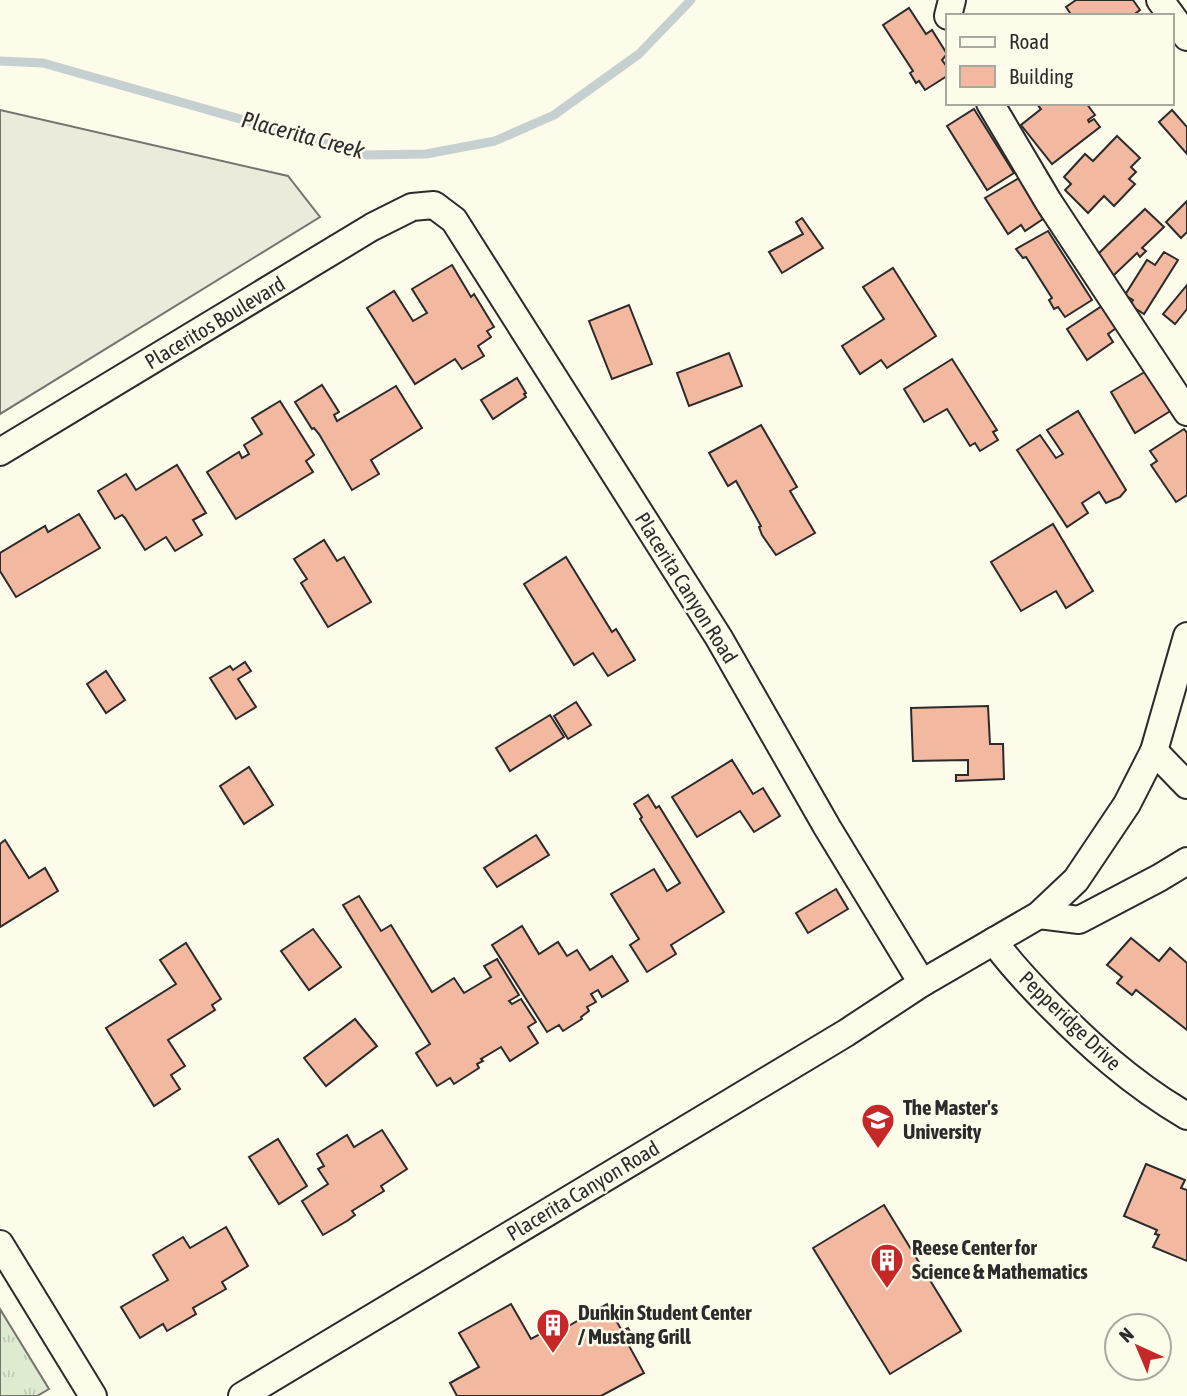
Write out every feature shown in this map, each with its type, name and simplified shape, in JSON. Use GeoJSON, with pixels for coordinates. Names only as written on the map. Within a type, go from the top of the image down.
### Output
{"type":"FeatureCollection","features":[{"type":"Feature","properties":{"kind":"street"},"geometry":{"type":"LineString","coordinates":[[1166,2],[1187,37]]}},
{"type":"Feature","properties":{"kind":"street"},"geometry":{"type":"LineString","coordinates":[[991,105],[1048,201],[1187,412]]}},
{"type":"Feature","properties":{"kind":"street","name":"Placeritos Boulevard"},"geometry":{"type":"LineString","coordinates":[[0,452],[372,227],[412,208],[434,205]]}},
{"type":"Feature","properties":{"kind":"street","name":"Placerita Canyon Road"},"geometry":{"type":"LineString","coordinates":[[434,205],[454,220],[719,638],[827,827],[922,984]]}},
{"type":"Feature","properties":{"kind":"street","name":"Placerita Canyon Road"},"geometry":{"type":"LineString","coordinates":[[242,1396],[1039,915],[1076,880],[1127,804],[1154,751],[1187,636]]}},
{"type":"Feature","properties":{"kind":"street"},"geometry":{"type":"LineString","coordinates":[[1154,751],[1187,785]]}},
{"type":"Feature","properties":{"kind":"street"},"geometry":{"type":"LineString","coordinates":[[1039,915],[1079,920],[1187,861]]}},
{"type":"Feature","properties":{"kind":"street","name":"Pepperidge Drive"},"geometry":{"type":"LineString","coordinates":[[994,942],[1007,960],[1087,1044],[1151,1095],[1187,1116]]}},
{"type":"Feature","properties":{"kind":"street"},"geometry":{"type":"LineString","coordinates":[[0,1244],[93,1396]]}},
{"type":"Feature","properties":{"kind":"green space"},"geometry":{"type":"Polygon","coordinates":[[[0,1309],[49,1389],[37,1396],[0,1396],[0,1309]]]}},
{"type":"Feature","properties":{"kind":"shaded area"},"geometry":{"type":"Polygon","coordinates":[[[0,110],[288,176],[320,217],[0,414],[0,110]]]}},
{"type":"Feature","properties":{"kind":"building"},"geometry":{"type":"Polygon","coordinates":[[[1076,0],[1133,0],[1140,10],[1135,14],[1071,14],[1066,7],[1076,0]]]}},
{"type":"Feature","properties":{"kind":"building"},"geometry":{"type":"Polygon","coordinates":[[[909,8],[926,34],[932,30],[946,52],[942,60],[946,66],[946,77],[925,90],[919,81],[916,83],[910,73],[913,71],[883,25],[909,8]]]}},
{"type":"Feature","properties":{"kind":"building"},"geometry":{"type":"Polygon","coordinates":[[[1038,105],[1088,105],[1095,115],[1089,122],[1094,119],[1100,127],[1052,164],[1021,125],[1041,109],[1038,105]]]}},
{"type":"Feature","properties":{"kind":"building"},"geometry":{"type":"Polygon","coordinates":[[[974,109],[1014,173],[987,190],[947,126],[974,109]]]}},
{"type":"Feature","properties":{"kind":"building"},"geometry":{"type":"Polygon","coordinates":[[[1172,110],[1187,127],[1187,154],[1159,122],[1172,110]]]}},
{"type":"Feature","properties":{"kind":"building"},"geometry":{"type":"Polygon","coordinates":[[[1117,136],[1140,158],[1131,167],[1136,172],[1129,179],[1135,184],[1114,206],[1104,196],[1088,213],[1065,190],[1071,184],[1064,177],[1085,154],[1093,161],[1117,136]]]}},
{"type":"Feature","properties":{"kind":"building"},"geometry":{"type":"Polygon","coordinates":[[[1019,178],[1044,210],[1039,213],[1043,219],[1025,231],[1021,225],[1008,234],[985,198],[1019,178]]]}},
{"type":"Feature","properties":{"kind":"building"},"geometry":{"type":"Polygon","coordinates":[[[1187,201],[1187,232],[1181,238],[1166,222],[1187,201]]]}},
{"type":"Feature","properties":{"kind":"building"},"geometry":{"type":"Polygon","coordinates":[[[1145,209],[1164,227],[1142,248],[1146,251],[1140,257],[1137,253],[1112,277],[1098,254],[1145,209]]]}},
{"type":"Feature","properties":{"kind":"building"},"geometry":{"type":"Polygon","coordinates":[[[802,218],[823,248],[782,273],[769,252],[803,234],[796,222],[802,218]]]}},
{"type":"Feature","properties":{"kind":"building"},"geometry":{"type":"Polygon","coordinates":[[[1048,231],[1092,300],[1065,317],[1058,307],[1054,309],[1049,300],[1052,298],[1026,257],[1023,258],[1016,249],[1048,231]]]}},
{"type":"Feature","properties":{"kind":"building"},"geometry":{"type":"Polygon","coordinates":[[[1164,252],[1178,260],[1144,314],[1130,305],[1133,300],[1125,295],[1147,260],[1155,265],[1164,252]]]}},
{"type":"Feature","properties":{"kind":"building"},"geometry":{"type":"Polygon","coordinates":[[[452,265],[471,297],[474,294],[494,327],[487,331],[491,337],[478,346],[484,356],[462,369],[455,359],[415,384],[367,308],[394,291],[413,321],[427,313],[412,289],[452,265]]]}},
{"type":"Feature","properties":{"kind":"building"},"geometry":{"type":"Polygon","coordinates":[[[893,268],[936,336],[887,368],[881,360],[860,374],[842,346],[884,319],[863,287],[893,268]]]}},
{"type":"Feature","properties":{"kind":"building"},"geometry":{"type":"Polygon","coordinates":[[[1187,285],[1187,309],[1175,324],[1163,314],[1187,285]]]}},
{"type":"Feature","properties":{"kind":"building"},"geometry":{"type":"Polygon","coordinates":[[[1105,304],[1119,326],[1108,334],[1113,342],[1087,360],[1067,329],[1105,304]]]}},
{"type":"Feature","properties":{"kind":"building"},"geometry":{"type":"Polygon","coordinates":[[[629,305],[652,364],[612,379],[589,321],[629,305]]]}},
{"type":"Feature","properties":{"kind":"building"},"geometry":{"type":"Polygon","coordinates":[[[729,353],[742,386],[689,406],[677,373],[729,353]]]}},
{"type":"Feature","properties":{"kind":"building"},"geometry":{"type":"Polygon","coordinates":[[[952,359],[997,430],[993,432],[998,440],[980,451],[975,443],[970,446],[947,409],[924,422],[904,389],[952,359]]]}},
{"type":"Feature","properties":{"kind":"building"},"geometry":{"type":"Polygon","coordinates":[[[1148,370],[1172,410],[1135,433],[1111,392],[1148,370]]]}},
{"type":"Feature","properties":{"kind":"building"},"geometry":{"type":"Polygon","coordinates":[[[517,378],[526,397],[493,419],[481,400],[517,378]]]}},
{"type":"Feature","properties":{"kind":"building"},"geometry":{"type":"Polygon","coordinates":[[[322,385],[339,412],[334,415],[337,421],[396,386],[422,428],[371,460],[379,474],[352,490],[319,434],[312,429],[295,402],[322,385]]]}},
{"type":"Feature","properties":{"kind":"building"},"geometry":{"type":"Polygon","coordinates":[[[280,401],[314,455],[306,461],[313,472],[236,519],[207,472],[239,452],[242,458],[249,454],[244,445],[262,434],[252,418],[280,401]]]}},
{"type":"Feature","properties":{"kind":"building"},"geometry":{"type":"Polygon","coordinates":[[[1078,411],[1126,490],[1120,497],[1106,503],[1099,492],[1082,503],[1088,513],[1067,527],[1017,450],[1040,435],[1056,458],[1063,454],[1047,430],[1078,411]]]}},
{"type":"Feature","properties":{"kind":"building"},"geometry":{"type":"Polygon","coordinates":[[[761,425],[797,487],[790,491],[815,533],[776,555],[762,535],[761,526],[736,481],[728,486],[709,453],[761,425]]]}},
{"type":"Feature","properties":{"kind":"building"},"geometry":{"type":"Polygon","coordinates":[[[1184,429],[1187,433],[1187,495],[1176,502],[1151,465],[1157,461],[1150,451],[1184,429]]]}},
{"type":"Feature","properties":{"kind":"building"},"geometry":{"type":"Polygon","coordinates":[[[177,465],[206,513],[193,520],[202,535],[175,551],[166,537],[145,550],[125,518],[122,515],[115,519],[98,491],[126,474],[136,490],[177,465]]]}},
{"type":"Feature","properties":{"kind":"building"},"geometry":{"type":"Polygon","coordinates":[[[79,514],[100,548],[16,597],[0,571],[0,553],[45,526],[48,532],[79,514]]]}},
{"type":"Feature","properties":{"kind":"building"},"geometry":{"type":"Polygon","coordinates":[[[1053,524],[1093,591],[1066,608],[1056,591],[1021,611],[991,562],[1053,524]]]}},
{"type":"Feature","properties":{"kind":"building"},"geometry":{"type":"Polygon","coordinates":[[[324,540],[337,561],[344,557],[371,602],[328,627],[301,583],[307,579],[294,559],[324,540]]]}},
{"type":"Feature","properties":{"kind":"building"},"geometry":{"type":"Polygon","coordinates":[[[566,557],[612,632],[616,629],[635,660],[608,676],[593,653],[574,665],[524,584],[566,557]]]}},
{"type":"Feature","properties":{"kind":"building"},"geometry":{"type":"Polygon","coordinates":[[[245,662],[251,671],[238,679],[256,707],[236,719],[210,678],[230,666],[233,670],[245,662]]]}},
{"type":"Feature","properties":{"kind":"building"},"geometry":{"type":"Polygon","coordinates":[[[106,671],[125,700],[106,713],[87,684],[106,671]]]}},
{"type":"Feature","properties":{"kind":"building"},"geometry":{"type":"Polygon","coordinates":[[[576,702],[591,725],[568,739],[554,716],[576,702]]]}},
{"type":"Feature","properties":{"kind":"building"},"geometry":{"type":"Polygon","coordinates":[[[988,706],[990,744],[1003,744],[1004,779],[956,781],[956,775],[968,775],[968,760],[913,761],[911,708],[988,706]]]}},
{"type":"Feature","properties":{"kind":"building"},"geometry":{"type":"Polygon","coordinates":[[[550,715],[564,737],[510,771],[496,748],[550,715]]]}},
{"type":"Feature","properties":{"kind":"building"},"geometry":{"type":"Polygon","coordinates":[[[732,760],[753,794],[763,788],[780,816],[754,832],[740,811],[697,837],[672,797],[732,760]]]}},
{"type":"Feature","properties":{"kind":"building"},"geometry":{"type":"Polygon","coordinates":[[[249,767],[273,805],[244,824],[220,786],[249,767]]]}},
{"type":"Feature","properties":{"kind":"building"},"geometry":{"type":"Polygon","coordinates":[[[648,795],[656,808],[659,806],[724,912],[671,945],[676,954],[647,972],[630,945],[639,939],[611,894],[654,869],[667,891],[680,883],[640,819],[642,817],[634,804],[648,795]]]}},
{"type":"Feature","properties":{"kind":"building"},"geometry":{"type":"Polygon","coordinates":[[[536,835],[549,855],[497,887],[484,868],[536,835]]]}},
{"type":"Feature","properties":{"kind":"building"},"geometry":{"type":"Polygon","coordinates":[[[5,840],[29,878],[45,868],[58,891],[0,927],[0,844],[5,840]]]}},
{"type":"Feature","properties":{"kind":"building"},"geometry":{"type":"Polygon","coordinates":[[[836,889],[848,909],[808,933],[796,913],[836,889]]]}},
{"type":"Feature","properties":{"kind":"building"},"geometry":{"type":"Polygon","coordinates":[[[359,896],[381,931],[391,925],[432,992],[454,978],[464,993],[491,977],[484,966],[497,959],[519,995],[509,1001],[512,1004],[521,999],[536,1022],[528,1027],[538,1043],[510,1061],[501,1047],[481,1059],[483,1061],[477,1064],[479,1068],[454,1084],[450,1078],[437,1086],[416,1053],[430,1044],[343,905],[359,896]]]}},
{"type":"Feature","properties":{"kind":"building"},"geometry":{"type":"Polygon","coordinates":[[[522,926],[539,954],[558,942],[567,956],[577,950],[590,970],[612,956],[628,981],[602,997],[598,990],[591,994],[596,1002],[587,1007],[589,1011],[582,1019],[563,1031],[559,1025],[547,1032],[492,945],[522,926]]]}},
{"type":"Feature","properties":{"kind":"building"},"geometry":{"type":"Polygon","coordinates":[[[313,929],[341,967],[309,990],[281,951],[313,929]]]}},
{"type":"Feature","properties":{"kind":"building"},"geometry":{"type":"Polygon","coordinates":[[[1131,938],[1159,961],[1170,948],[1187,963],[1187,1030],[1136,990],[1132,995],[1117,983],[1122,977],[1107,965],[1131,938]]]}},
{"type":"Feature","properties":{"kind":"building"},"geometry":{"type":"Polygon","coordinates":[[[186,943],[221,999],[212,1005],[215,1010],[168,1040],[185,1066],[171,1075],[180,1089],[154,1106],[106,1028],[176,984],[160,960],[186,943]]]}},
{"type":"Feature","properties":{"kind":"building"},"geometry":{"type":"Polygon","coordinates":[[[355,1019],[377,1046],[326,1086],[304,1058],[355,1019]]]}},
{"type":"Feature","properties":{"kind":"building"},"geometry":{"type":"Polygon","coordinates":[[[382,1130],[407,1169],[381,1186],[384,1191],[352,1211],[355,1215],[323,1235],[302,1201],[328,1184],[318,1169],[324,1166],[317,1154],[347,1135],[354,1147],[382,1130]]]}},
{"type":"Feature","properties":{"kind":"building"},"geometry":{"type":"Polygon","coordinates":[[[278,1139],[307,1186],[279,1204],[249,1157],[278,1139]]]}},
{"type":"Feature","properties":{"kind":"building"},"geometry":{"type":"Polygon","coordinates":[[[1146,1164],[1185,1180],[1181,1188],[1187,1190],[1187,1261],[1153,1247],[1159,1235],[1155,1234],[1157,1230],[1124,1216],[1146,1164]]]}},
{"type":"Feature","properties":{"kind":"building","name":"Reese Center for Science & Mathematics"},"geometry":{"type":"Polygon","coordinates":[[[884,1205],[961,1331],[890,1374],[813,1248],[884,1205]]]}},
{"type":"Feature","properties":{"kind":"building"},"geometry":{"type":"Polygon","coordinates":[[[226,1227],[248,1266],[222,1282],[226,1289],[193,1308],[196,1314],[167,1331],[163,1324],[140,1338],[121,1307],[168,1280],[153,1255],[183,1237],[190,1248],[226,1227]]]}},
{"type":"Feature","properties":{"kind":"building","name":"Dunkin Student Center / Mustang Grill"},"geometry":{"type":"Polygon","coordinates":[[[511,1304],[531,1339],[553,1327],[556,1333],[607,1304],[622,1331],[628,1328],[635,1340],[628,1344],[644,1373],[601,1396],[457,1396],[450,1383],[479,1367],[459,1333],[511,1304]]]}},
{"type":"Feature","properties":{"kind":"waterway","name":"Placerita Creek"},"geometry":{"type":"LineString","coordinates":[[0,61],[43,63],[367,155],[426,154],[495,141],[554,115],[639,54],[691,0]]}},
{"type":"Feature","properties":{"kind":"place","name":"The Master's University"},"geometry":{"type":"Point","coordinates":[878,1150]}},
{"type":"Feature","properties":{"kind":"place","name":"Reese Center for Science & Mathematics"},"geometry":{"type":"Point","coordinates":[887,1290]}},
{"type":"Feature","properties":{"kind":"place","name":"Dunkin Student Center / Mustang Grill"},"geometry":{"type":"Point","coordinates":[553,1355]}}]}
